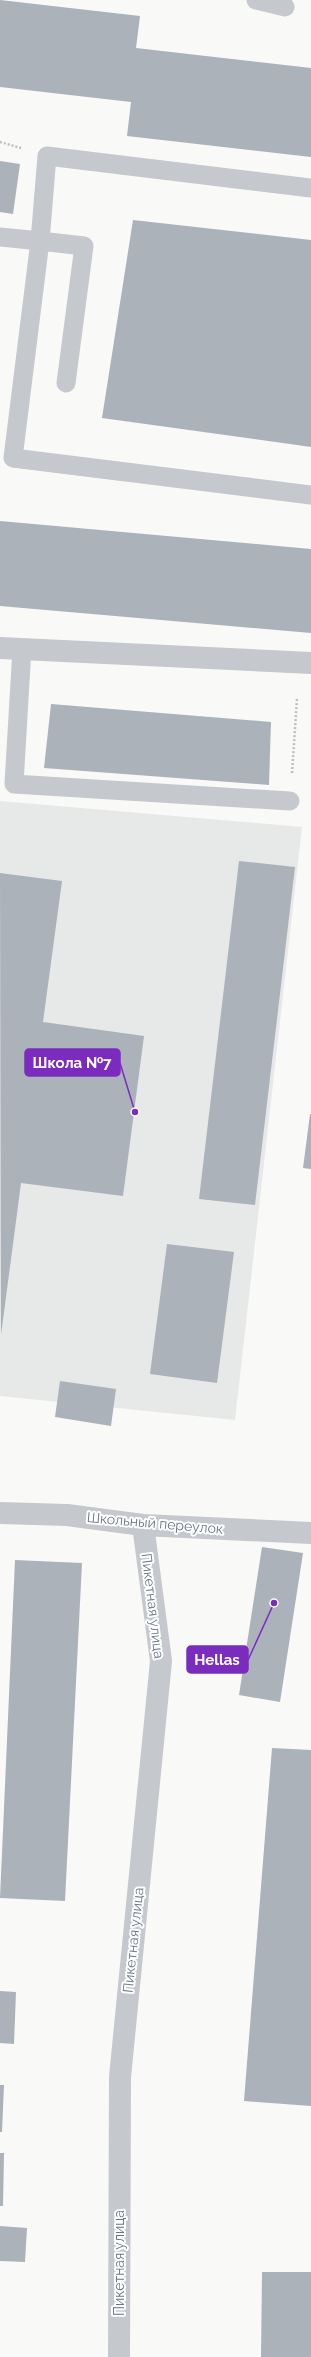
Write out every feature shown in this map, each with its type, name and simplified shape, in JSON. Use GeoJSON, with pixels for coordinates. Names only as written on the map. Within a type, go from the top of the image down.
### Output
{"type":"FeatureCollection","features":[{"type":"Feature","properties":{"kind":"street"},"geometry":{"type":"LineString","coordinates":[[0,648],[311,663]]}},
{"type":"Feature","properties":{"kind":"street","name":"Школьный переулок"},"geometry":{"type":"LineString","coordinates":[[0,1513],[67,1515],[143,1525],[311,1533]]}},
{"type":"Feature","properties":{"kind":"street","name":"Пикетная улица"},"geometry":{"type":"LineString","coordinates":[[119,2357],[120,2077],[161,1661],[143,1525]]}},
{"type":"Feature","properties":{"kind":"lane"},"geometry":{"type":"LineString","coordinates":[[256,0],[285,6]]}},
{"type":"Feature","properties":{"kind":"lane"},"geometry":{"type":"LineString","coordinates":[[311,188],[48,156],[40,241],[13,458],[311,495]]}},
{"type":"Feature","properties":{"kind":"lane"},"geometry":{"type":"LineString","coordinates":[[0,237],[84,246],[66,383]]}},
{"type":"Feature","properties":{"kind":"lane"},"geometry":{"type":"LineString","coordinates":[[22,648],[14,784],[290,801]]}},
{"type":"Feature","properties":{"kind":"path"},"geometry":{"type":"LineString","coordinates":[[290,801],[297,699]]}},
{"type":"Feature","properties":{"kind":"shaded area"},"geometry":{"type":"Polygon","coordinates":[[[0,801],[302,827],[235,1420],[0,1396],[0,801]]]}},
{"type":"Feature","properties":{"kind":"building"},"geometry":{"type":"Polygon","coordinates":[[[0,0],[140,16],[136,48],[311,68],[311,157],[127,136],[131,102],[0,87],[0,0]]]}},
{"type":"Feature","properties":{"kind":"building"},"geometry":{"type":"Polygon","coordinates":[[[0,161],[20,164],[13,214],[0,212],[0,161]]]}},
{"type":"Feature","properties":{"kind":"building"},"geometry":{"type":"Polygon","coordinates":[[[133,220],[311,240],[311,447],[102,418],[133,220]]]}},
{"type":"Feature","properties":{"kind":"building"},"geometry":{"type":"Polygon","coordinates":[[[0,521],[311,549],[311,633],[0,606],[0,521]]]}},
{"type":"Feature","properties":{"kind":"building"},"geometry":{"type":"Polygon","coordinates":[[[51,704],[271,722],[269,785],[44,768],[51,704]]]}},
{"type":"Feature","properties":{"kind":"building"},"geometry":{"type":"Polygon","coordinates":[[[239,861],[295,867],[255,1205],[199,1199],[239,861]]]}},
{"type":"Feature","properties":{"kind":"building"},"geometry":{"type":"Polygon","coordinates":[[[0,873],[62,881],[43,1022],[144,1036],[123,1196],[21,1183],[1,1335],[0,873]]]}},
{"type":"Feature","properties":{"kind":"building"},"geometry":{"type":"Polygon","coordinates":[[[311,1114],[311,1169],[303,1168],[311,1114]]]}},
{"type":"Feature","properties":{"kind":"building"},"geometry":{"type":"Polygon","coordinates":[[[167,1244],[234,1252],[217,1383],[150,1374],[167,1244]]]}},
{"type":"Feature","properties":{"kind":"building"},"geometry":{"type":"Polygon","coordinates":[[[60,1381],[116,1389],[111,1426],[55,1417],[60,1381]]]}},
{"type":"Feature","properties":{"kind":"building"},"geometry":{"type":"Polygon","coordinates":[[[262,1547],[303,1553],[280,1702],[239,1695],[262,1547]]]}},
{"type":"Feature","properties":{"kind":"building"},"geometry":{"type":"Polygon","coordinates":[[[15,1560],[82,1563],[65,1901],[0,1898],[15,1560]]]}},
{"type":"Feature","properties":{"kind":"building"},"geometry":{"type":"Polygon","coordinates":[[[272,1748],[311,1750],[311,2106],[244,2101],[272,1748]]]}},
{"type":"Feature","properties":{"kind":"building"},"geometry":{"type":"Polygon","coordinates":[[[0,1991],[16,1992],[14,2044],[0,2043],[0,1991]]]}},
{"type":"Feature","properties":{"kind":"building"},"geometry":{"type":"Polygon","coordinates":[[[0,2085],[4,2085],[2,2132],[0,2132],[0,2085]]]}},
{"type":"Feature","properties":{"kind":"building"},"geometry":{"type":"Polygon","coordinates":[[[0,2153],[4,2153],[3,2206],[0,2206],[0,2153]]]}},
{"type":"Feature","properties":{"kind":"building"},"geometry":{"type":"Polygon","coordinates":[[[0,2226],[27,2228],[25,2262],[0,2261],[0,2226]]]}},
{"type":"Feature","properties":{"kind":"building"},"geometry":{"type":"Polygon","coordinates":[[[262,2272],[311,2272],[311,2357],[261,2357],[262,2272]]]}},
{"type":"Feature","properties":{"kind":"place","name":"Школа №7"},"geometry":{"type":"Point","coordinates":[135,1112]}},
{"type":"Feature","properties":{"kind":"place","name":"Hellas"},"geometry":{"type":"Point","coordinates":[274,1603]}}]}
